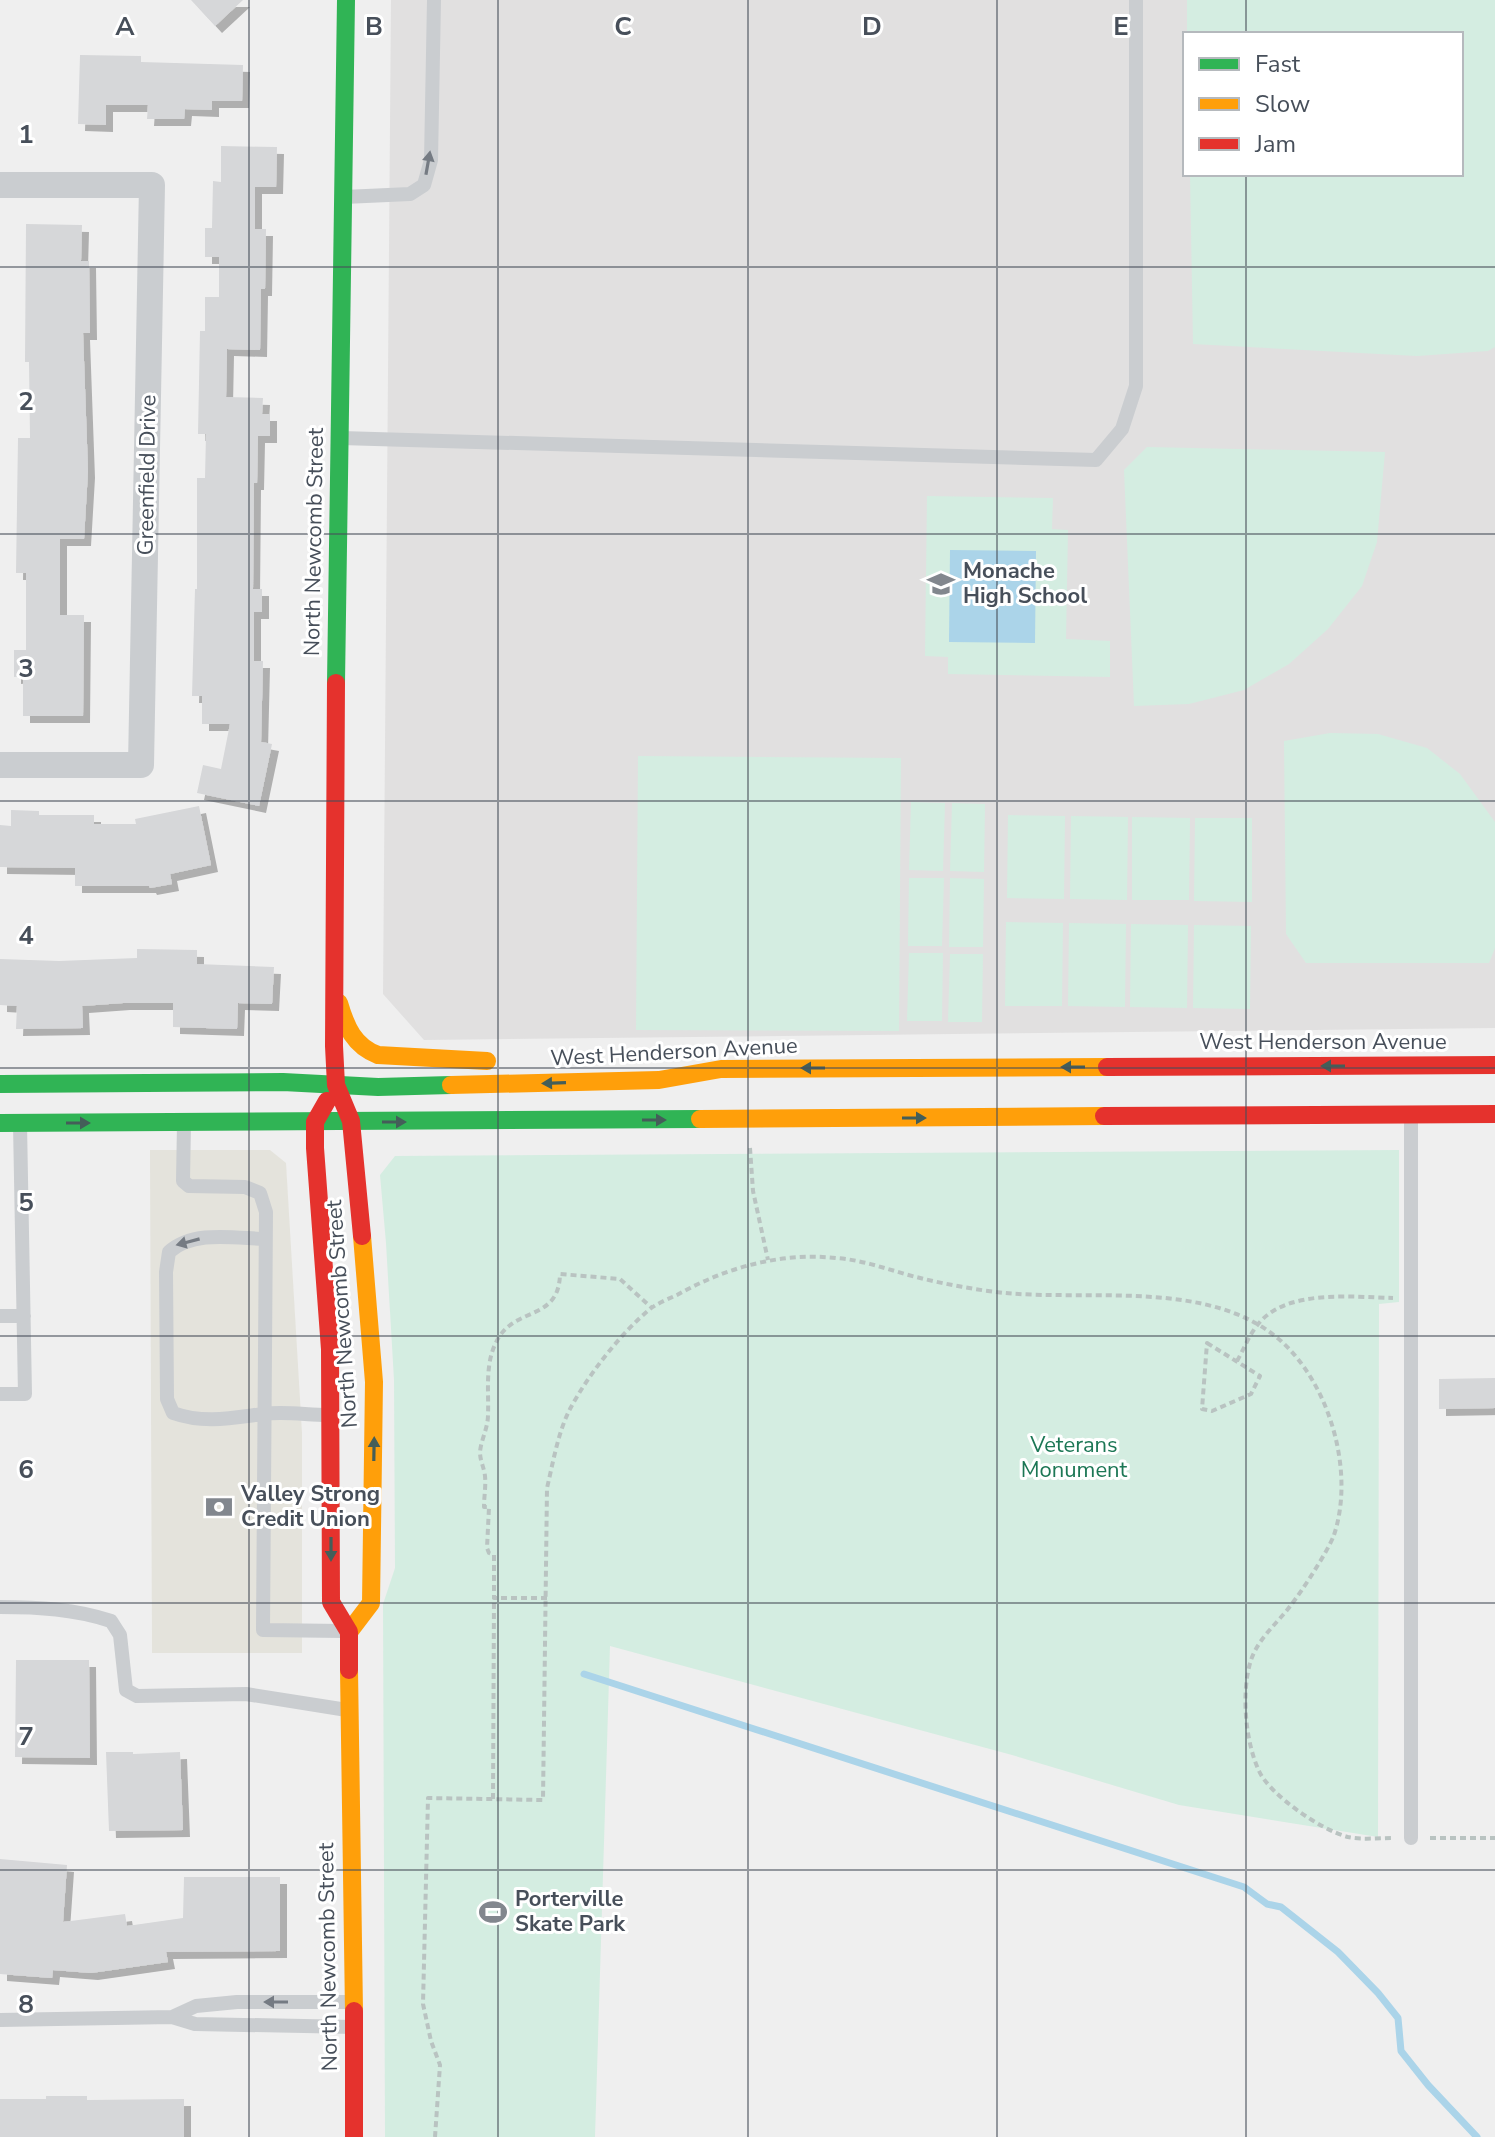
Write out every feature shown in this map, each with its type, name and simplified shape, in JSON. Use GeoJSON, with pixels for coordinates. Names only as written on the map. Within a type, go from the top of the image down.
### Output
{"type":"FeatureCollection","features":[{"type":"Feature","properties":{"kind":"main road","name":"North Newcomb Street"},"geometry":{"type":"LineString","coordinates":[[346,0],[334,987],[336,1085],[351,1121],[374,1382],[371,1603],[349,1632]]}},
{"type":"Feature","properties":{"kind":"main road"},"geometry":{"type":"LineString","coordinates":[[334,987],[344,1023],[355,1042],[366,1052],[507,1062]]}},
{"type":"Feature","properties":{"kind":"main road"},"geometry":{"type":"LineString","coordinates":[[568,1064],[721,1069]]}},
{"type":"Feature","properties":{"kind":"main road","name":"West Henderson Avenue"},"geometry":{"type":"LineString","coordinates":[[0,1084],[283,1082],[378,1087],[659,1080],[721,1069],[1495,1065]]}},
{"type":"Feature","properties":{"kind":"main road"},"geometry":{"type":"LineString","coordinates":[[1373,1086],[1393,1066]]}},
{"type":"Feature","properties":{"kind":"main road"},"geometry":{"type":"LineString","coordinates":[[315,1122],[336,1085]]}},
{"type":"Feature","properties":{"kind":"main road"},"geometry":{"type":"LineString","coordinates":[[1121,1116],[1155,1100],[1170,1098]]}},
{"type":"Feature","properties":{"kind":"main road"},"geometry":{"type":"LineString","coordinates":[[1411,1114],[1422,1098]]}},
{"type":"Feature","properties":{"kind":"main road"},"geometry":{"type":"LineString","coordinates":[[0,1123],[1495,1114]]}},
{"type":"Feature","properties":{"kind":"main road","name":"North Newcomb Street"},"geometry":{"type":"LineString","coordinates":[[315,1122],[330,1349],[331,1602],[349,1632],[354,2137]]}},
{"type":"Feature","properties":{"kind":"main road"},"geometry":{"type":"LineString","coordinates":[[330,1415],[351,1450]]}},
{"type":"Feature","properties":{"kind":"main road"},"geometry":{"type":"LineString","coordinates":[[353,1519],[373,1562]]}},
{"type":"Feature","properties":{"kind":"street","name":"Greenfield Drive"},"geometry":{"type":"LineString","coordinates":[[0,185],[152,185],[141,765],[0,765]]}},
{"type":"Feature","properties":{"kind":"lane"},"geometry":{"type":"LineString","coordinates":[[343,197],[410,194],[424,185],[431,160],[434,0]]}},
{"type":"Feature","properties":{"kind":"lane"},"geometry":{"type":"LineString","coordinates":[[340,438],[1096,460],[1122,429],[1136,386],[1136,0]]}},
{"type":"Feature","properties":{"kind":"lane"},"geometry":{"type":"LineString","coordinates":[[1411,1114],[1411,1838]]}},
{"type":"Feature","properties":{"kind":"lane"},"geometry":{"type":"LineString","coordinates":[[184,1122],[183,1181],[189,1186],[245,1187],[260,1193],[266,1212],[263,1630],[349,1632]]}},
{"type":"Feature","properties":{"kind":"lane"},"geometry":{"type":"LineString","coordinates":[[0,1394],[25,1394],[20,1123]]}},
{"type":"Feature","properties":{"kind":"lane"},"geometry":{"type":"LineString","coordinates":[[265,1239],[211,1237],[180,1242],[169,1252],[166,1272],[167,1399],[173,1413],[186,1418],[226,1420],[264,1414],[330,1415]]}},
{"type":"Feature","properties":{"kind":"lane"},"geometry":{"type":"LineString","coordinates":[[0,1316],[24,1316]]}},
{"type":"Feature","properties":{"kind":"lane"},"geometry":{"type":"LineString","coordinates":[[0,1607],[85,1612],[111,1621],[120,1635],[126,1690],[137,1696],[246,1694],[348,1710]]}},
{"type":"Feature","properties":{"kind":"lane"},"geometry":{"type":"LineString","coordinates":[[172,2017],[196,2006],[237,2002],[354,2002]]}},
{"type":"Feature","properties":{"kind":"lane"},"geometry":{"type":"LineString","coordinates":[[0,2020],[172,2017],[195,2024],[354,2027]]}},
{"type":"Feature","properties":{"kind":"path"},"geometry":{"type":"LineString","coordinates":[[750,1119],[753,1191],[768,1260]]}},
{"type":"Feature","properties":{"kind":"path"},"geometry":{"type":"LineString","coordinates":[[435,2137],[440,2065],[423,2004],[428,1798],[543,1800],[547,1488],[569,1410],[606,1356],[652,1308],[708,1278],[768,1260],[833,1257],[1003,1293],[1173,1299],[1218,1305],[1258,1324],[1282,1342],[1305,1366],[1334,1424],[1342,1484],[1334,1536],[1291,1605],[1266,1632],[1251,1660],[1245,1724],[1259,1773],[1293,1808],[1319,1825],[1349,1837],[1495,1838]]}},
{"type":"Feature","properties":{"kind":"path"},"geometry":{"type":"LineString","coordinates":[[493,1799],[494,1555],[487,1548],[489,1507],[484,1507],[485,1476],[480,1450],[488,1416],[488,1368],[498,1338],[509,1326],[545,1308],[560,1287],[560,1274],[620,1279],[652,1308]]}},
{"type":"Feature","properties":{"kind":"path"},"geometry":{"type":"LineString","coordinates":[[1237,1361],[1258,1324],[1274,1310],[1290,1302],[1309,1298],[1411,1298]]}},
{"type":"Feature","properties":{"kind":"path"},"geometry":{"type":"LineString","coordinates":[[1207,1343],[1237,1361],[1260,1376],[1251,1394],[1212,1411],[1202,1409],[1207,1343]]}},
{"type":"Feature","properties":{"kind":"path"},"geometry":{"type":"LineString","coordinates":[[494,1598],[547,1598]]}},
{"type":"Feature","properties":{"kind":"shaded area","name":"Monache High School"},"geometry":{"type":"Polygon","coordinates":[[[391,0],[1495,0],[1495,1028],[424,1040],[383,994],[391,0]]]}},
{"type":"Feature","properties":{"kind":"shaded area"},"geometry":{"type":"Polygon","coordinates":[[[150,1150],[270,1150],[286,1163],[302,1433],[302,1653],[152,1653],[150,1150]]]}},
{"type":"Feature","properties":{"kind":"green space"},"geometry":{"type":"Polygon","coordinates":[[[1187,0],[1495,0],[1495,347],[1488,351],[1417,356],[1193,344],[1190,176],[1463,176],[1463,32],[1187,32],[1187,0]]]}},
{"type":"Feature","properties":{"kind":"green space"},"geometry":{"type":"Polygon","coordinates":[[[1147,447],[1385,452],[1377,542],[1362,586],[1328,629],[1289,664],[1244,690],[1189,704],[1134,706],[1124,470],[1147,447]]]}},
{"type":"Feature","properties":{"kind":"green space"},"geometry":{"type":"Polygon","coordinates":[[[927,496],[1053,498],[1052,529],[1068,530],[1066,639],[1110,641],[1110,677],[948,674],[948,657],[925,656],[927,496]]]}},
{"type":"Feature","properties":{"kind":"green space"},"geometry":{"type":"Polygon","coordinates":[[[1330,733],[1378,734],[1427,748],[1460,774],[1495,822],[1495,948],[1489,963],[1306,963],[1286,934],[1284,741],[1330,733]]]}},
{"type":"Feature","properties":{"kind":"green space"},"geometry":{"type":"Polygon","coordinates":[[[638,756],[901,758],[899,1031],[636,1030],[638,756]]]}},
{"type":"Feature","properties":{"kind":"green space"},"geometry":{"type":"Polygon","coordinates":[[[911,802],[945,803],[943,871],[909,870],[911,802]]]}},
{"type":"Feature","properties":{"kind":"green space"},"geometry":{"type":"Polygon","coordinates":[[[952,803],[985,804],[984,872],[950,871],[952,803]]]}},
{"type":"Feature","properties":{"kind":"green space"},"geometry":{"type":"Polygon","coordinates":[[[1008,815],[1065,816],[1064,899],[1007,898],[1008,815]]]}},
{"type":"Feature","properties":{"kind":"green space"},"geometry":{"type":"Polygon","coordinates":[[[1071,816],[1128,817],[1127,900],[1070,899],[1071,816]]]}},
{"type":"Feature","properties":{"kind":"green space"},"geometry":{"type":"Polygon","coordinates":[[[1132,817],[1190,818],[1189,900],[1132,900],[1132,817]]]}},
{"type":"Feature","properties":{"kind":"green space"},"geometry":{"type":"Polygon","coordinates":[[[1195,818],[1252,818],[1252,902],[1194,901],[1195,818]]]}},
{"type":"Feature","properties":{"kind":"green space"},"geometry":{"type":"Polygon","coordinates":[[[909,878],[944,878],[942,946],[908,946],[909,878]]]}},
{"type":"Feature","properties":{"kind":"green space"},"geometry":{"type":"Polygon","coordinates":[[[950,878],[984,879],[983,947],[949,947],[950,878]]]}},
{"type":"Feature","properties":{"kind":"green space"},"geometry":{"type":"Polygon","coordinates":[[[1006,922],[1063,923],[1062,1006],[1005,1006],[1006,922]]]}},
{"type":"Feature","properties":{"kind":"green space"},"geometry":{"type":"Polygon","coordinates":[[[1069,923],[1126,924],[1125,1007],[1068,1006],[1069,923]]]}},
{"type":"Feature","properties":{"kind":"green space"},"geometry":{"type":"Polygon","coordinates":[[[1131,924],[1188,925],[1187,1008],[1130,1007],[1131,924]]]}},
{"type":"Feature","properties":{"kind":"green space"},"geometry":{"type":"Polygon","coordinates":[[[1194,925],[1251,926],[1250,1009],[1193,1008],[1194,925]]]}},
{"type":"Feature","properties":{"kind":"green space"},"geometry":{"type":"Polygon","coordinates":[[[909,953],[943,953],[942,1021],[907,1021],[909,953]]]}},
{"type":"Feature","properties":{"kind":"green space"},"geometry":{"type":"Polygon","coordinates":[[[950,954],[983,954],[982,1022],[948,1022],[950,954]]]}},
{"type":"Feature","properties":{"kind":"green space","name":"Veterans Monument"},"geometry":{"type":"Polygon","coordinates":[[[1399,1150],[1399,1302],[1379,1304],[1378,1837],[1179,1805],[1012,1755],[610,1646],[595,2137],[385,2137],[383,1604],[395,1568],[394,1380],[380,1175],[395,1156],[1399,1150]]]}},
{"type":"Feature","properties":{"kind":"water"},"geometry":{"type":"Polygon","coordinates":[[[950,550],[1036,551],[1035,643],[949,642],[950,550]]]}},
{"type":"Feature","properties":{"kind":"building"},"geometry":{"type":"Polygon","coordinates":[[[191,0],[243,0],[215,26],[191,0]]]}},
{"type":"Feature","properties":{"kind":"building"},"geometry":{"type":"Polygon","coordinates":[[[80,55],[141,56],[141,62],[243,65],[242,101],[212,101],[212,110],[185,109],[184,119],[147,119],[148,105],[106,105],[106,125],[78,124],[80,55]]]}},
{"type":"Feature","properties":{"kind":"building"},"geometry":{"type":"Polygon","coordinates":[[[221,146],[277,147],[276,187],[255,187],[255,229],[266,229],[260,350],[227,349],[226,397],[263,398],[262,414],[270,414],[270,436],[258,436],[257,483],[254,483],[253,589],[262,589],[262,612],[254,612],[254,661],[263,661],[261,742],[272,744],[259,806],[197,793],[203,765],[221,769],[230,724],[202,724],[202,696],[192,696],[197,589],[197,478],[205,478],[206,434],[198,434],[200,331],[205,331],[205,297],[219,297],[219,257],[205,257],[205,228],[212,228],[213,181],[221,182],[221,146]]]}},
{"type":"Feature","properties":{"kind":"building"},"geometry":{"type":"Polygon","coordinates":[[[26,224],[82,225],[81,261],[89,261],[90,333],[83,333],[88,471],[84,539],[60,539],[60,615],[84,615],[83,716],[23,716],[23,676],[14,677],[14,650],[26,650],[26,573],[16,573],[18,438],[30,438],[29,362],[25,362],[26,224]]]}},
{"type":"Feature","properties":{"kind":"building"},"geometry":{"type":"Polygon","coordinates":[[[199,806],[211,865],[170,874],[172,884],[150,888],[75,886],[75,868],[0,867],[0,825],[11,826],[11,810],[39,811],[39,815],[94,815],[94,824],[136,824],[135,819],[199,806]]]}},
{"type":"Feature","properties":{"kind":"building"},"geometry":{"type":"Polygon","coordinates":[[[137,949],[197,950],[197,964],[274,967],[272,1004],[238,1003],[237,1029],[173,1027],[173,1003],[123,1003],[82,1006],[83,1028],[16,1029],[17,1006],[0,1005],[0,959],[59,961],[137,958],[137,949]]]}},
{"type":"Feature","properties":{"kind":"building"},"geometry":{"type":"Polygon","coordinates":[[[1495,1378],[1495,1408],[1439,1409],[1439,1379],[1495,1378]]]}},
{"type":"Feature","properties":{"kind":"building"},"geometry":{"type":"Polygon","coordinates":[[[16,1660],[89,1660],[90,1758],[15,1757],[16,1660]]]}},
{"type":"Feature","properties":{"kind":"building"},"geometry":{"type":"Polygon","coordinates":[[[106,1752],[180,1752],[183,1830],[109,1831],[106,1752]]]}},
{"type":"Feature","properties":{"kind":"building"},"geometry":{"type":"Polygon","coordinates":[[[0,1859],[67,1865],[63,1922],[125,1914],[127,1926],[183,1918],[184,1877],[280,1877],[280,1951],[166,1952],[168,1962],[91,1973],[53,1970],[52,1978],[0,1974],[0,1859]]]}},
{"type":"Feature","properties":{"kind":"building"},"geometry":{"type":"Polygon","coordinates":[[[46,2096],[87,2096],[87,2100],[184,2099],[184,2137],[0,2137],[0,2099],[46,2099],[46,2096]]]}},
{"type":"Feature","properties":{"kind":"waterway"},"geometry":{"type":"LineString","coordinates":[[584,1674],[1244,1887],[1267,1904],[1281,1907],[1338,1952],[1378,1993],[1398,2018],[1401,2051],[1477,2137]]}},
{"type":"Feature","properties":{"kind":"traffic: fast"},"geometry":{"type":"LineString","coordinates":[[336,683],[346,0]]}},
{"type":"Feature","properties":{"kind":"traffic: fast"},"geometry":{"type":"LineString","coordinates":[[0,1084],[283,1082],[378,1087],[451,1085]]}},
{"type":"Feature","properties":{"kind":"traffic: fast"},"geometry":{"type":"LineString","coordinates":[[0,1123],[700,1119]]}},
{"type":"Feature","properties":{"kind":"traffic: slow"},"geometry":{"type":"LineString","coordinates":[[339,1003],[352,1035],[378,1055],[487,1061]]}},
{"type":"Feature","properties":{"kind":"traffic: slow"},"geometry":{"type":"LineString","coordinates":[[451,1085],[659,1080],[721,1069],[1107,1067]]}},
{"type":"Feature","properties":{"kind":"traffic: slow"},"geometry":{"type":"LineString","coordinates":[[700,1119],[1104,1116]]}},
{"type":"Feature","properties":{"kind":"traffic: slow"},"geometry":{"type":"LineString","coordinates":[[349,1632],[371,1603],[374,1382],[362,1236]]}},
{"type":"Feature","properties":{"kind":"traffic: slow"},"geometry":{"type":"LineString","coordinates":[[349,1670],[354,2011]]}},
{"type":"Feature","properties":{"kind":"traffic: jam"},"geometry":{"type":"LineString","coordinates":[[336,683],[334,1046],[336,1085],[351,1121],[362,1236]]}},
{"type":"Feature","properties":{"kind":"traffic: jam"},"geometry":{"type":"LineString","coordinates":[[1107,1067],[1495,1065]]}},
{"type":"Feature","properties":{"kind":"traffic: jam"},"geometry":{"type":"LineString","coordinates":[[327,1101],[315,1122],[315,1148],[330,1349],[331,1602],[349,1632],[349,1670]]}},
{"type":"Feature","properties":{"kind":"traffic: jam"},"geometry":{"type":"LineString","coordinates":[[1104,1116],[1495,1114]]}},
{"type":"Feature","properties":{"kind":"traffic: jam"},"geometry":{"type":"LineString","coordinates":[[354,2011],[354,2137]]}},
{"type":"Feature","properties":{"kind":"place","name":"Monache High School"},"geometry":{"type":"Point","coordinates":[941,584]}},
{"type":"Feature","properties":{"kind":"place","name":"Valley Strong Credit Union"},"geometry":{"type":"Point","coordinates":[219,1507]}},
{"type":"Feature","properties":{"kind":"place","name":"Porterville Skate Park"},"geometry":{"type":"Point","coordinates":[493,1912]}}]}
